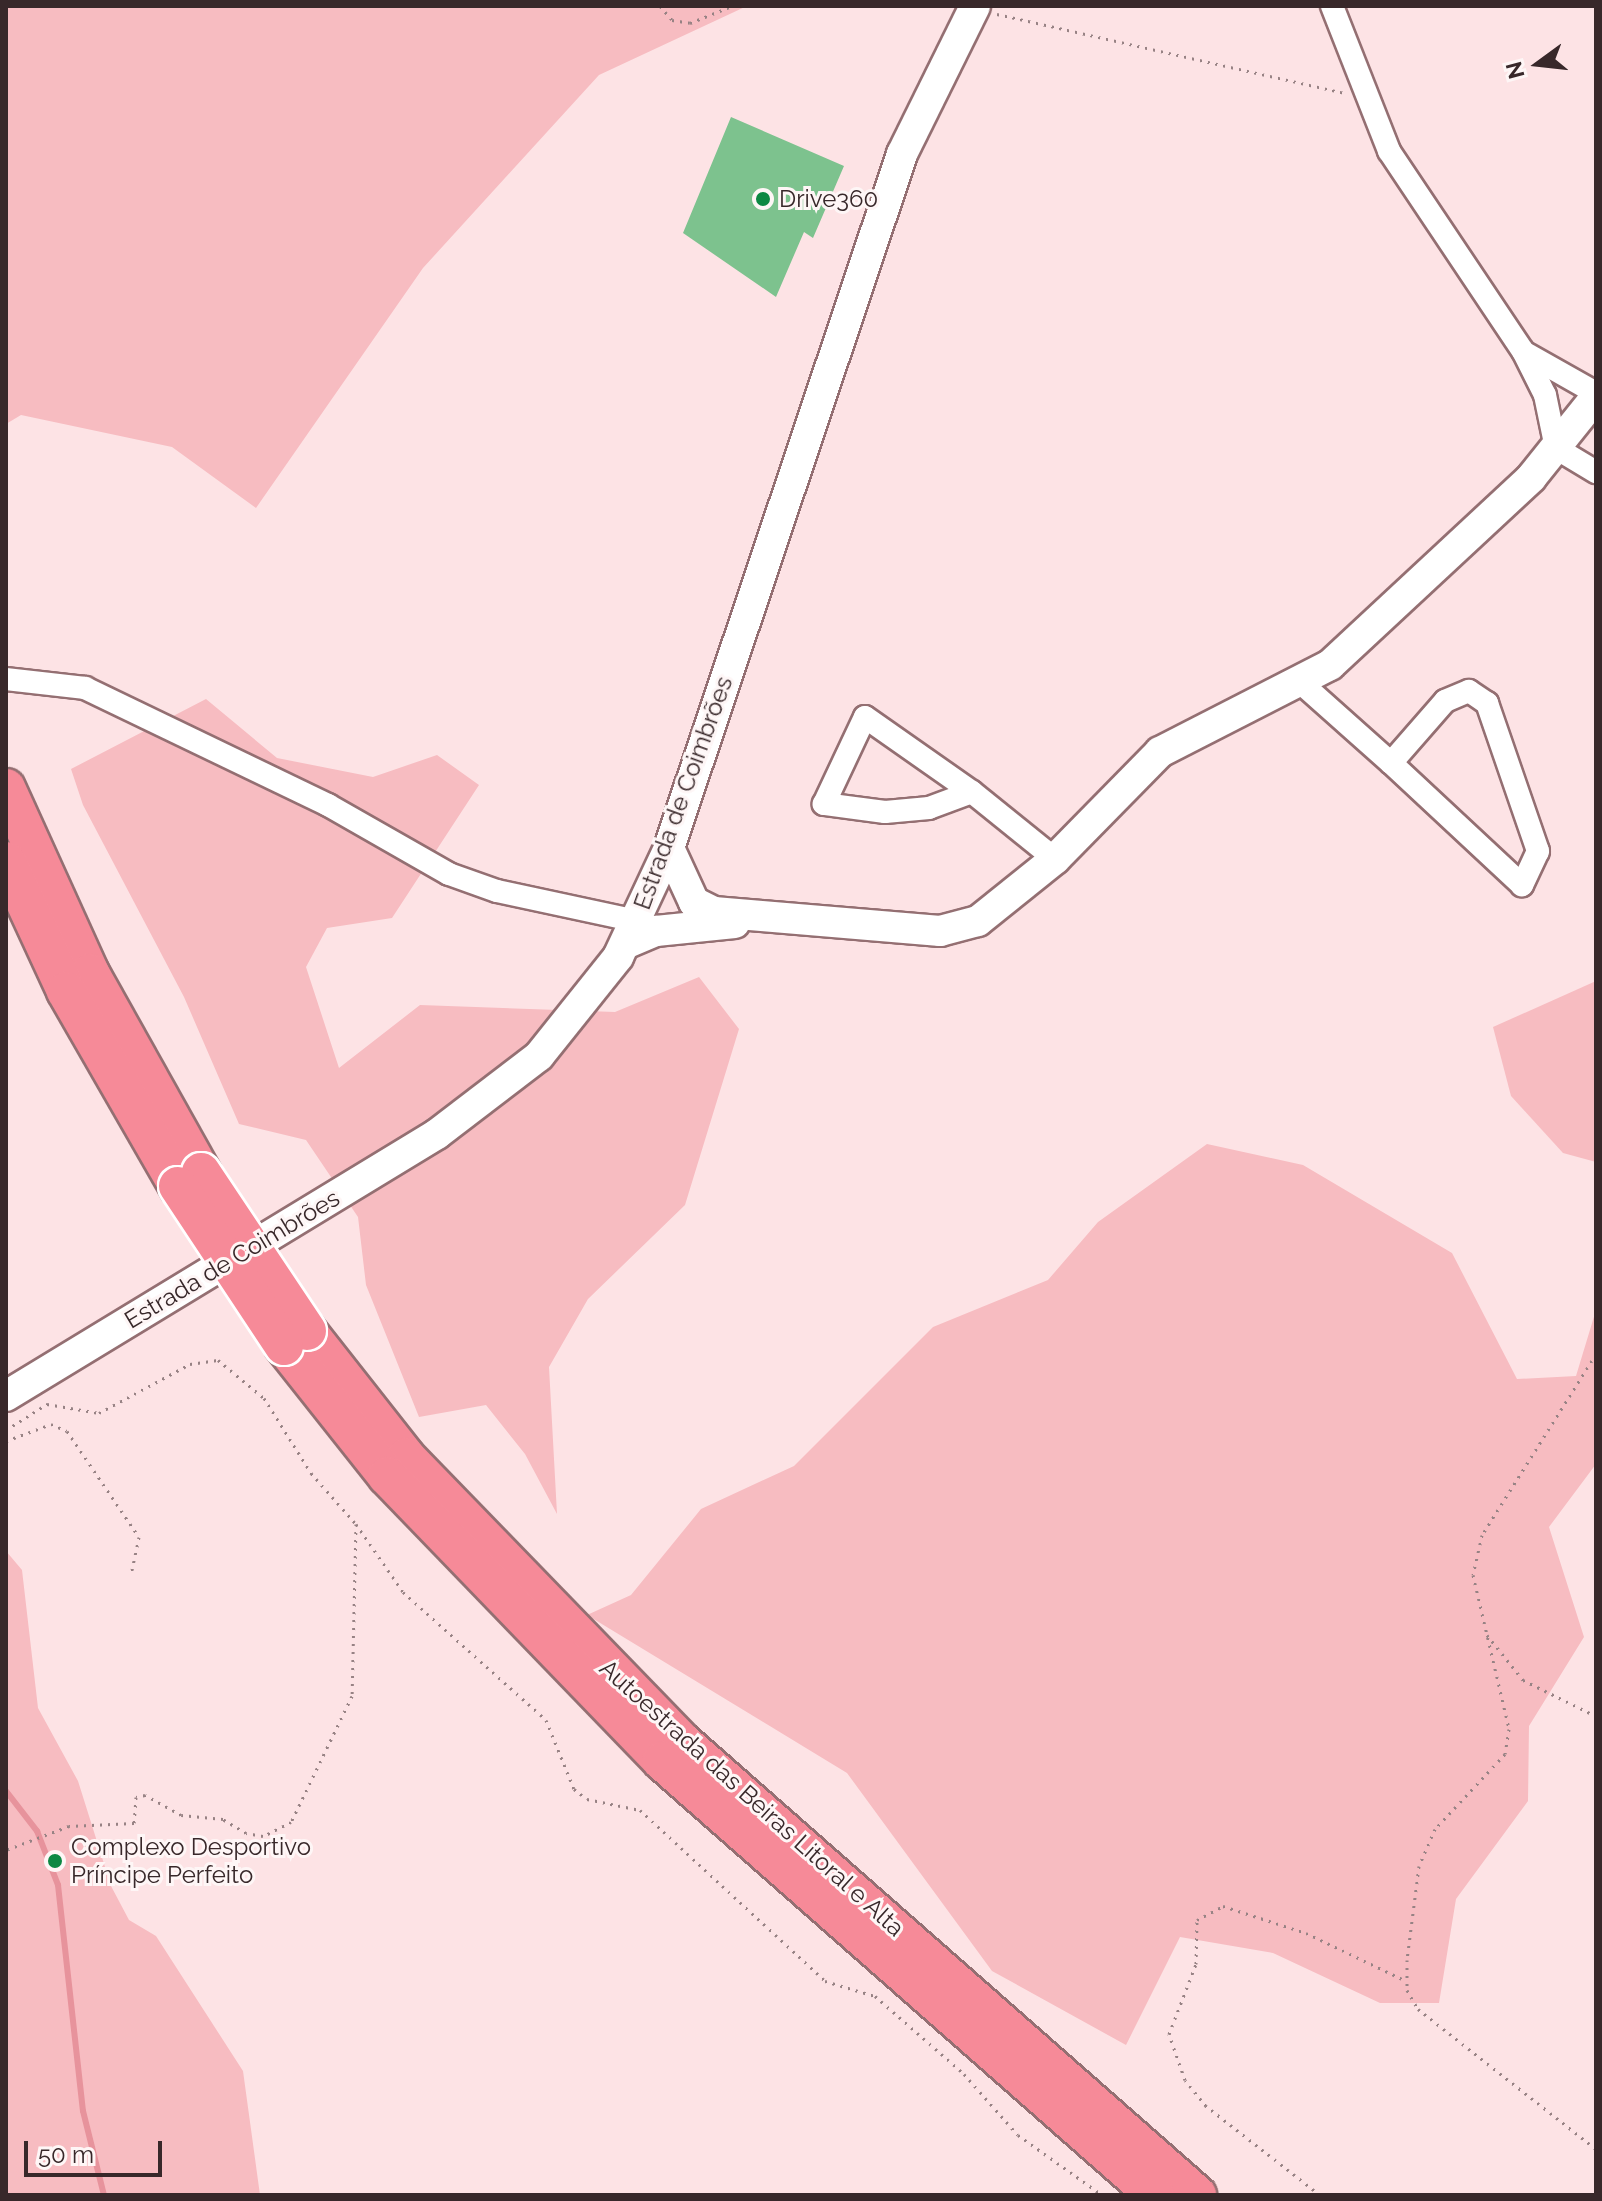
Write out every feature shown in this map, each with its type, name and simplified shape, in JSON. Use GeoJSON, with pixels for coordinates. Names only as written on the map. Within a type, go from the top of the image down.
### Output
{"type":"FeatureCollection","features":[{"type":"Feature","properties":{"kind":"highway","name":"Autoestrada das Beiras Litoral e Alta"},"geometry":{"type":"LineString","coordinates":[[6,788],[189,1179]]}},
{"type":"Feature","properties":{"kind":"highway","name":"Autoestrada das Beiras Litoral e Alta"},"geometry":{"type":"LineString","coordinates":[[6,861],[66,991],[387,1476],[651,1750],[1155,2195]]}},
{"type":"Feature","properties":{"kind":"highway","name":"Autoestrada das Beiras Litoral e Alta"},"geometry":{"type":"LineString","coordinates":[[296,1339],[416,1468],[680,1740],[1197,2195]]}},
{"type":"Feature","properties":{"kind":"street"},"geometry":{"type":"LineString","coordinates":[[1332,6],[1364,96],[1389,151],[1523,351],[1545,395],[1556,448],[1596,472]]}},
{"type":"Feature","properties":{"kind":"street","name":"Estrada de Coimbrões"},"geometry":{"type":"LineString","coordinates":[[6,1396],[437,1134],[539,1056],[636,922],[669,848],[897,167],[982,8]]}},
{"type":"Feature","properties":{"kind":"street"},"geometry":{"type":"LineString","coordinates":[[636,922],[714,912],[940,931],[991,912],[1055,859],[1160,752],[1330,665],[1418,588],[1556,448],[1596,395],[1523,351]]}},
{"type":"Feature","properties":{"kind":"street"},"geometry":{"type":"LineString","coordinates":[[6,679],[85,688],[328,805],[449,874],[497,891],[636,922],[689,926],[804,920]]}},
{"type":"Feature","properties":{"kind":"street"},"geometry":{"type":"LineString","coordinates":[[1300,682],[1522,885],[1538,851],[1487,703],[1469,691],[1445,701],[1391,763]]}},
{"type":"Feature","properties":{"kind":"street"},"geometry":{"type":"LineString","coordinates":[[972,792],[929,808],[885,812],[824,804],[865,717],[972,792],[1055,859]]}},
{"type":"Feature","properties":{"kind":"street"},"geometry":{"type":"LineString","coordinates":[[669,848],[694,902],[714,912]]}},
{"type":"Feature","properties":{"kind":"path"},"geometry":{"type":"LineString","coordinates":[[660,6],[672,20],[690,23],[732,6]]}},
{"type":"Feature","properties":{"kind":"path"},"geometry":{"type":"LineString","coordinates":[[982,8],[1207,67],[1364,96]]}},
{"type":"Feature","properties":{"kind":"path"},"geometry":{"type":"LineString","coordinates":[[1596,1354],[1482,1535],[1473,1575],[1509,1729],[1505,1754],[1435,1829],[1419,1866],[1407,1981],[1418,2009],[1436,2026],[1596,2149]]}},
{"type":"Feature","properties":{"kind":"path"},"geometry":{"type":"LineString","coordinates":[[6,1430],[47,1404],[99,1413],[190,1364],[218,1360],[264,1398],[311,1473],[356,1524],[403,1592],[546,1720],[574,1789],[587,1799],[640,1810],[712,1884],[825,1981],[875,1996],[964,2074],[1018,2135],[1102,2195]]}},
{"type":"Feature","properties":{"kind":"path"},"geometry":{"type":"LineString","coordinates":[[6,1441],[51,1424],[75,1439],[139,1537],[140,1558],[132,1571]]}},
{"type":"Feature","properties":{"kind":"path"},"geometry":{"type":"LineString","coordinates":[[6,1850],[69,1826],[134,1823],[136,1797],[145,1795],[181,1815],[223,1819],[246,1833],[263,1836],[291,1822],[352,1696],[356,1524]]}},
{"type":"Feature","properties":{"kind":"path"},"geometry":{"type":"LineString","coordinates":[[1485,1628],[1492,1649],[1523,1680],[1596,1716]]}},
{"type":"Feature","properties":{"kind":"path"},"geometry":{"type":"LineString","coordinates":[[1320,2195],[1206,2106],[1185,2080],[1169,2034],[1196,1964],[1197,1920],[1223,1906],[1306,1933],[1407,1981]]}},
{"type":"Feature","properties":{"kind":"shaded area"},"geometry":{"type":"Polygon","coordinates":[[[6,6],[747,6],[599,75],[423,268],[256,508],[172,447],[21,415],[6,424],[6,6]]]}},
{"type":"Feature","properties":{"kind":"shaded area"},"geometry":{"type":"Polygon","coordinates":[[[206,699],[277,758],[373,777],[437,755],[479,785],[392,918],[327,928],[306,967],[339,1068],[420,1005],[615,1012],[699,977],[739,1029],[685,1205],[588,1299],[549,1367],[557,1514],[525,1454],[486,1405],[419,1417],[366,1285],[358,1217],[306,1140],[239,1124],[184,997],[83,805],[71,769],[206,699]]]}},
{"type":"Feature","properties":{"kind":"shaded area"},"geometry":{"type":"Polygon","coordinates":[[[1596,981],[1596,1162],[1563,1153],[1511,1096],[1493,1027],[1596,981]]]}},
{"type":"Feature","properties":{"kind":"shaded area"},"geometry":{"type":"Polygon","coordinates":[[[1207,1144],[1303,1165],[1452,1253],[1517,1379],[1576,1376],[1596,1310],[1596,1464],[1549,1527],[1584,1637],[1529,1726],[1528,1801],[1456,1899],[1439,2003],[1380,2003],[1273,1953],[1180,1937],[1126,2045],[992,1971],[847,1773],[587,1615],[631,1595],[701,1509],[794,1466],[933,1327],[1048,1280],[1098,1222],[1207,1144]]]}},
{"type":"Feature","properties":{"kind":"shaded area","name":"Complexo Desportivo Príncipe Perfeito"},"geometry":{"type":"Polygon","coordinates":[[[6,1551],[22,1570],[38,1708],[78,1781],[111,1886],[129,1920],[156,1936],[243,2071],[260,2195],[6,2195],[6,1551]]]}},
{"type":"Feature","properties":{"kind":"building","name":"Drive360"},"geometry":{"type":"Polygon","coordinates":[[[731,117],[844,166],[813,238],[804,232],[776,297],[683,233],[731,117]]]}},
{"type":"Feature","properties":{"kind":"waterway"},"geometry":{"type":"LineString","coordinates":[[6,1791],[37,1831],[58,1885],[83,2111],[104,2195]]}},
{"type":"Feature","properties":{"kind":"place","name":"Drive360"},"geometry":{"type":"Point","coordinates":[763,199]}},
{"type":"Feature","properties":{"kind":"place","name":"Complexo Desportivo Príncipe Perfeito"},"geometry":{"type":"Point","coordinates":[55,1861]}}]}
